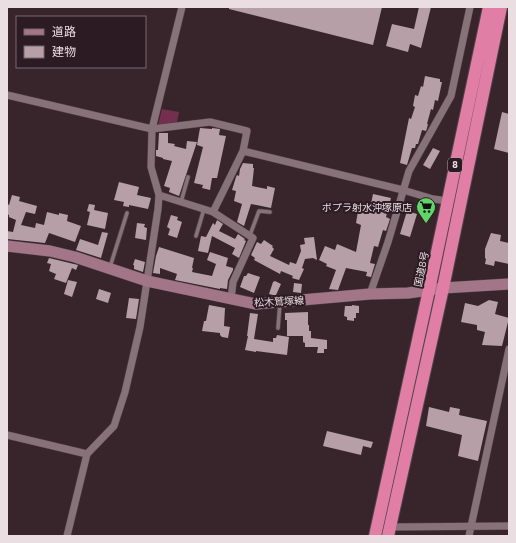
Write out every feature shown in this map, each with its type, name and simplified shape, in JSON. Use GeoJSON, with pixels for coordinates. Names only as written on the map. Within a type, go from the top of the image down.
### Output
{"type":"FeatureCollection","features":[{"type":"Feature","properties":{"kind":"highway"},"geometry":{"type":"LineString","coordinates":[[482,40],[486,7]]}},
{"type":"Feature","properties":{"kind":"highway","name":"国道8号"},"geometry":{"type":"LineString","coordinates":[[375,536],[489,7]]}},
{"type":"Feature","properties":{"kind":"highway","name":"8"},"geometry":{"type":"LineString","coordinates":[[389,532],[443,288],[502,7]]}},
{"type":"Feature","properties":{"kind":"highway"},"geometry":{"type":"LineString","coordinates":[[482,99],[496,54],[507,7]]}},
{"type":"Feature","properties":{"kind":"main road","name":"松木鷲塚線"},"geometry":{"type":"LineString","coordinates":[[7,246],[50,251],[75,257],[147,281],[256,304],[370,294],[408,293],[443,288],[509,284]]}},
{"type":"Feature","properties":{"kind":"street"},"geometry":{"type":"LineString","coordinates":[[67,536],[87,454],[114,426],[125,392],[140,327],[158,209],[158,195],[151,167],[152,129],[182,7]]}},
{"type":"Feature","properties":{"kind":"street"},"geometry":{"type":"LineString","coordinates":[[370,294],[388,242],[409,171],[452,96],[470,7]]}},
{"type":"Feature","properties":{"kind":"street"},"geometry":{"type":"LineString","coordinates":[[7,95],[152,129],[210,122],[247,131],[243,151],[213,212]]}},
{"type":"Feature","properties":{"kind":"street"},"geometry":{"type":"LineString","coordinates":[[243,151],[403,190],[433,199],[448,201]]}},
{"type":"Feature","properties":{"kind":"street"},"geometry":{"type":"LineString","coordinates":[[158,195],[213,212],[253,238],[233,282],[231,299]]}},
{"type":"Feature","properties":{"kind":"street"},"geometry":{"type":"LineString","coordinates":[[469,536],[509,349]]}},
{"type":"Feature","properties":{"kind":"street"},"geometry":{"type":"LineString","coordinates":[[7,435],[87,454]]}},
{"type":"Feature","properties":{"kind":"street"},"geometry":{"type":"LineString","coordinates":[[389,532],[471,526],[509,526]]}},
{"type":"Feature","properties":{"kind":"lane"},"geometry":{"type":"LineString","coordinates":[[181,202],[188,177]]}},
{"type":"Feature","properties":{"kind":"lane"},"geometry":{"type":"LineString","coordinates":[[196,236],[204,210]]}},
{"type":"Feature","properties":{"kind":"lane"},"geometry":{"type":"LineString","coordinates":[[250,236],[259,211],[270,212]]}},
{"type":"Feature","properties":{"kind":"lane"},"geometry":{"type":"LineString","coordinates":[[110,268],[126,212]]}},
{"type":"Feature","properties":{"kind":"lane"},"geometry":{"type":"LineString","coordinates":[[278,328],[280,302]]}},
{"type":"Feature","properties":{"kind":"shaded area"},"geometry":{"type":"Polygon","coordinates":[[[162,109],[179,112],[177,122],[158,125],[162,109]]]}},
{"type":"Feature","properties":{"kind":"building"},"geometry":{"type":"Polygon","coordinates":[[[229,7],[382,7],[373,45],[229,9],[229,7]]]}},
{"type":"Feature","properties":{"kind":"building"},"geometry":{"type":"Polygon","coordinates":[[[419,7],[431,7],[421,48],[410,44],[408,52],[386,46],[392,24],[414,29],[419,7]]]}},
{"type":"Feature","properties":{"kind":"building"},"geometry":{"type":"Polygon","coordinates":[[[425,76],[440,79],[440,82],[442,82],[438,101],[435,100],[433,110],[431,109],[426,131],[422,130],[418,144],[416,144],[415,148],[412,148],[407,165],[400,163],[409,118],[411,119],[415,107],[413,106],[415,95],[418,96],[421,86],[423,87],[425,76]]]}},
{"type":"Feature","properties":{"kind":"building"},"geometry":{"type":"Polygon","coordinates":[[[502,112],[509,114],[509,153],[494,149],[502,112]]]}},
{"type":"Feature","properties":{"kind":"building"},"geometry":{"type":"Polygon","coordinates":[[[200,128],[220,129],[219,135],[226,136],[217,178],[212,178],[210,190],[202,188],[203,185],[194,183],[203,147],[197,145],[200,128]]]}},
{"type":"Feature","properties":{"kind":"building"},"geometry":{"type":"Polygon","coordinates":[[[159,133],[168,133],[168,143],[175,144],[174,146],[186,149],[187,141],[197,142],[179,196],[169,192],[170,188],[164,186],[172,161],[156,156],[156,150],[158,150],[159,133]]]}},
{"type":"Feature","properties":{"kind":"building"},"geometry":{"type":"Polygon","coordinates":[[[433,148],[440,151],[430,169],[423,165],[433,148]]]}},
{"type":"Feature","properties":{"kind":"building"},"geometry":{"type":"Polygon","coordinates":[[[243,163],[253,164],[252,186],[267,189],[267,186],[275,188],[271,208],[251,204],[244,226],[237,222],[242,204],[234,201],[236,191],[232,190],[237,175],[239,176],[243,163]]]}},
{"type":"Feature","properties":{"kind":"building"},"geometry":{"type":"Polygon","coordinates":[[[119,182],[139,187],[137,195],[151,198],[148,209],[129,205],[129,207],[123,206],[124,202],[114,200],[119,182]]]}},
{"type":"Feature","properties":{"kind":"building"},"geometry":{"type":"Polygon","coordinates":[[[373,194],[391,198],[386,217],[390,219],[386,231],[383,230],[378,247],[374,246],[370,263],[375,264],[371,277],[366,276],[367,272],[346,268],[338,290],[329,289],[336,270],[326,266],[327,264],[319,260],[325,246],[335,250],[337,244],[356,252],[361,225],[356,223],[358,211],[369,214],[373,194]]]}},
{"type":"Feature","properties":{"kind":"building"},"geometry":{"type":"Polygon","coordinates":[[[12,195],[20,197],[19,201],[37,206],[35,214],[26,212],[21,225],[35,228],[36,223],[44,225],[47,212],[59,215],[59,213],[68,215],[67,221],[81,226],[75,242],[49,233],[45,243],[7,239],[7,231],[13,232],[16,220],[9,217],[7,214],[7,204],[9,205],[12,195]]]}},
{"type":"Feature","properties":{"kind":"building"},"geometry":{"type":"Polygon","coordinates":[[[89,204],[95,205],[94,210],[108,213],[105,229],[87,225],[90,212],[87,211],[89,204]]]}},
{"type":"Feature","properties":{"kind":"building"},"geometry":{"type":"Polygon","coordinates":[[[407,211],[417,214],[410,237],[400,234],[407,211]]]}},
{"type":"Feature","properties":{"kind":"building"},"geometry":{"type":"Polygon","coordinates":[[[171,215],[178,217],[177,220],[182,222],[177,238],[168,235],[170,229],[167,227],[171,215]]]}},
{"type":"Feature","properties":{"kind":"building"},"geometry":{"type":"Polygon","coordinates":[[[217,220],[223,224],[219,231],[235,239],[238,234],[245,239],[244,240],[246,241],[239,258],[232,254],[235,248],[212,236],[208,253],[198,251],[201,236],[206,237],[213,223],[215,225],[217,220]]]}},
{"type":"Feature","properties":{"kind":"building"},"geometry":{"type":"Polygon","coordinates":[[[137,223],[145,224],[144,227],[147,228],[146,240],[135,238],[137,223]]]}},
{"type":"Feature","properties":{"kind":"building"},"geometry":{"type":"Polygon","coordinates":[[[102,232],[108,233],[101,258],[76,250],[80,239],[98,245],[102,232]]]}},
{"type":"Feature","properties":{"kind":"building"},"geometry":{"type":"Polygon","coordinates":[[[491,233],[501,235],[500,241],[509,243],[509,264],[495,261],[494,266],[485,264],[485,249],[491,233]]]}},
{"type":"Feature","properties":{"kind":"building"},"geometry":{"type":"Polygon","coordinates":[[[314,237],[317,260],[313,258],[305,259],[302,268],[304,269],[299,280],[292,278],[293,276],[281,271],[280,274],[254,260],[255,258],[251,255],[257,242],[261,244],[264,240],[273,246],[272,247],[274,249],[270,256],[289,265],[290,262],[296,264],[301,251],[300,245],[305,244],[304,238],[314,237]]]}},
{"type":"Feature","properties":{"kind":"building"},"geometry":{"type":"Polygon","coordinates":[[[159,247],[194,258],[192,272],[212,276],[216,264],[207,260],[210,252],[228,258],[226,266],[233,268],[233,270],[228,280],[227,289],[175,280],[177,274],[160,268],[160,274],[153,273],[159,247]]]}},
{"type":"Feature","properties":{"kind":"building"},"geometry":{"type":"Polygon","coordinates":[[[49,258],[78,265],[76,270],[72,268],[66,283],[54,279],[56,274],[49,271],[51,264],[47,263],[49,258]]]}},
{"type":"Feature","properties":{"kind":"building"},"geometry":{"type":"Polygon","coordinates":[[[135,259],[145,262],[143,272],[134,269],[133,265],[135,259]]]}},
{"type":"Feature","properties":{"kind":"building"},"geometry":{"type":"Polygon","coordinates":[[[248,273],[260,277],[254,293],[240,287],[244,276],[248,273]]]}},
{"type":"Feature","properties":{"kind":"building"},"geometry":{"type":"Polygon","coordinates":[[[68,280],[77,282],[72,297],[64,294],[68,280]]]}},
{"type":"Feature","properties":{"kind":"building"},"geometry":{"type":"Polygon","coordinates":[[[275,281],[281,284],[276,295],[269,294],[273,282],[275,281]]]}},
{"type":"Feature","properties":{"kind":"building"},"geometry":{"type":"Polygon","coordinates":[[[294,283],[302,284],[301,293],[293,292],[294,283]]]}},
{"type":"Feature","properties":{"kind":"building"},"geometry":{"type":"Polygon","coordinates":[[[99,289],[111,293],[108,303],[96,299],[99,289]]]}},
{"type":"Feature","properties":{"kind":"building"},"geometry":{"type":"Polygon","coordinates":[[[129,298],[139,299],[136,319],[126,318],[129,298]]]}},
{"type":"Feature","properties":{"kind":"building"},"geometry":{"type":"Polygon","coordinates":[[[489,300],[498,302],[495,314],[509,318],[502,346],[482,345],[485,332],[477,330],[477,325],[461,322],[465,303],[478,306],[489,300]]]}},
{"type":"Feature","properties":{"kind":"building"},"geometry":{"type":"Polygon","coordinates":[[[209,305],[225,308],[224,326],[230,327],[228,338],[222,337],[220,333],[202,331],[204,321],[206,321],[209,305]]]}},
{"type":"Feature","properties":{"kind":"building"},"geometry":{"type":"Polygon","coordinates":[[[345,306],[359,306],[359,313],[356,313],[356,318],[354,318],[354,321],[347,320],[347,317],[344,316],[345,306]]]}},
{"type":"Feature","properties":{"kind":"building"},"geometry":{"type":"Polygon","coordinates":[[[308,312],[308,325],[309,331],[311,331],[311,338],[327,340],[327,349],[324,349],[324,353],[317,353],[318,347],[305,347],[303,336],[287,336],[287,320],[285,320],[285,313],[308,312]]]}},
{"type":"Feature","properties":{"kind":"building"},"geometry":{"type":"Polygon","coordinates":[[[250,313],[258,314],[254,339],[273,342],[273,338],[276,338],[277,335],[289,337],[287,355],[245,350],[250,313]]]}},
{"type":"Feature","properties":{"kind":"building"},"geometry":{"type":"Polygon","coordinates":[[[429,407],[449,412],[450,407],[460,409],[459,415],[487,421],[478,461],[458,456],[462,435],[426,426],[429,407]]]}},
{"type":"Feature","properties":{"kind":"building"},"geometry":{"type":"Polygon","coordinates":[[[327,431],[373,442],[371,448],[363,446],[361,455],[323,446],[327,431]]]}},
{"type":"Feature","properties":{"kind":"place","name":"ポプラ射水沖塚原店"},"geometry":{"type":"Point","coordinates":[426,224]}}]}
